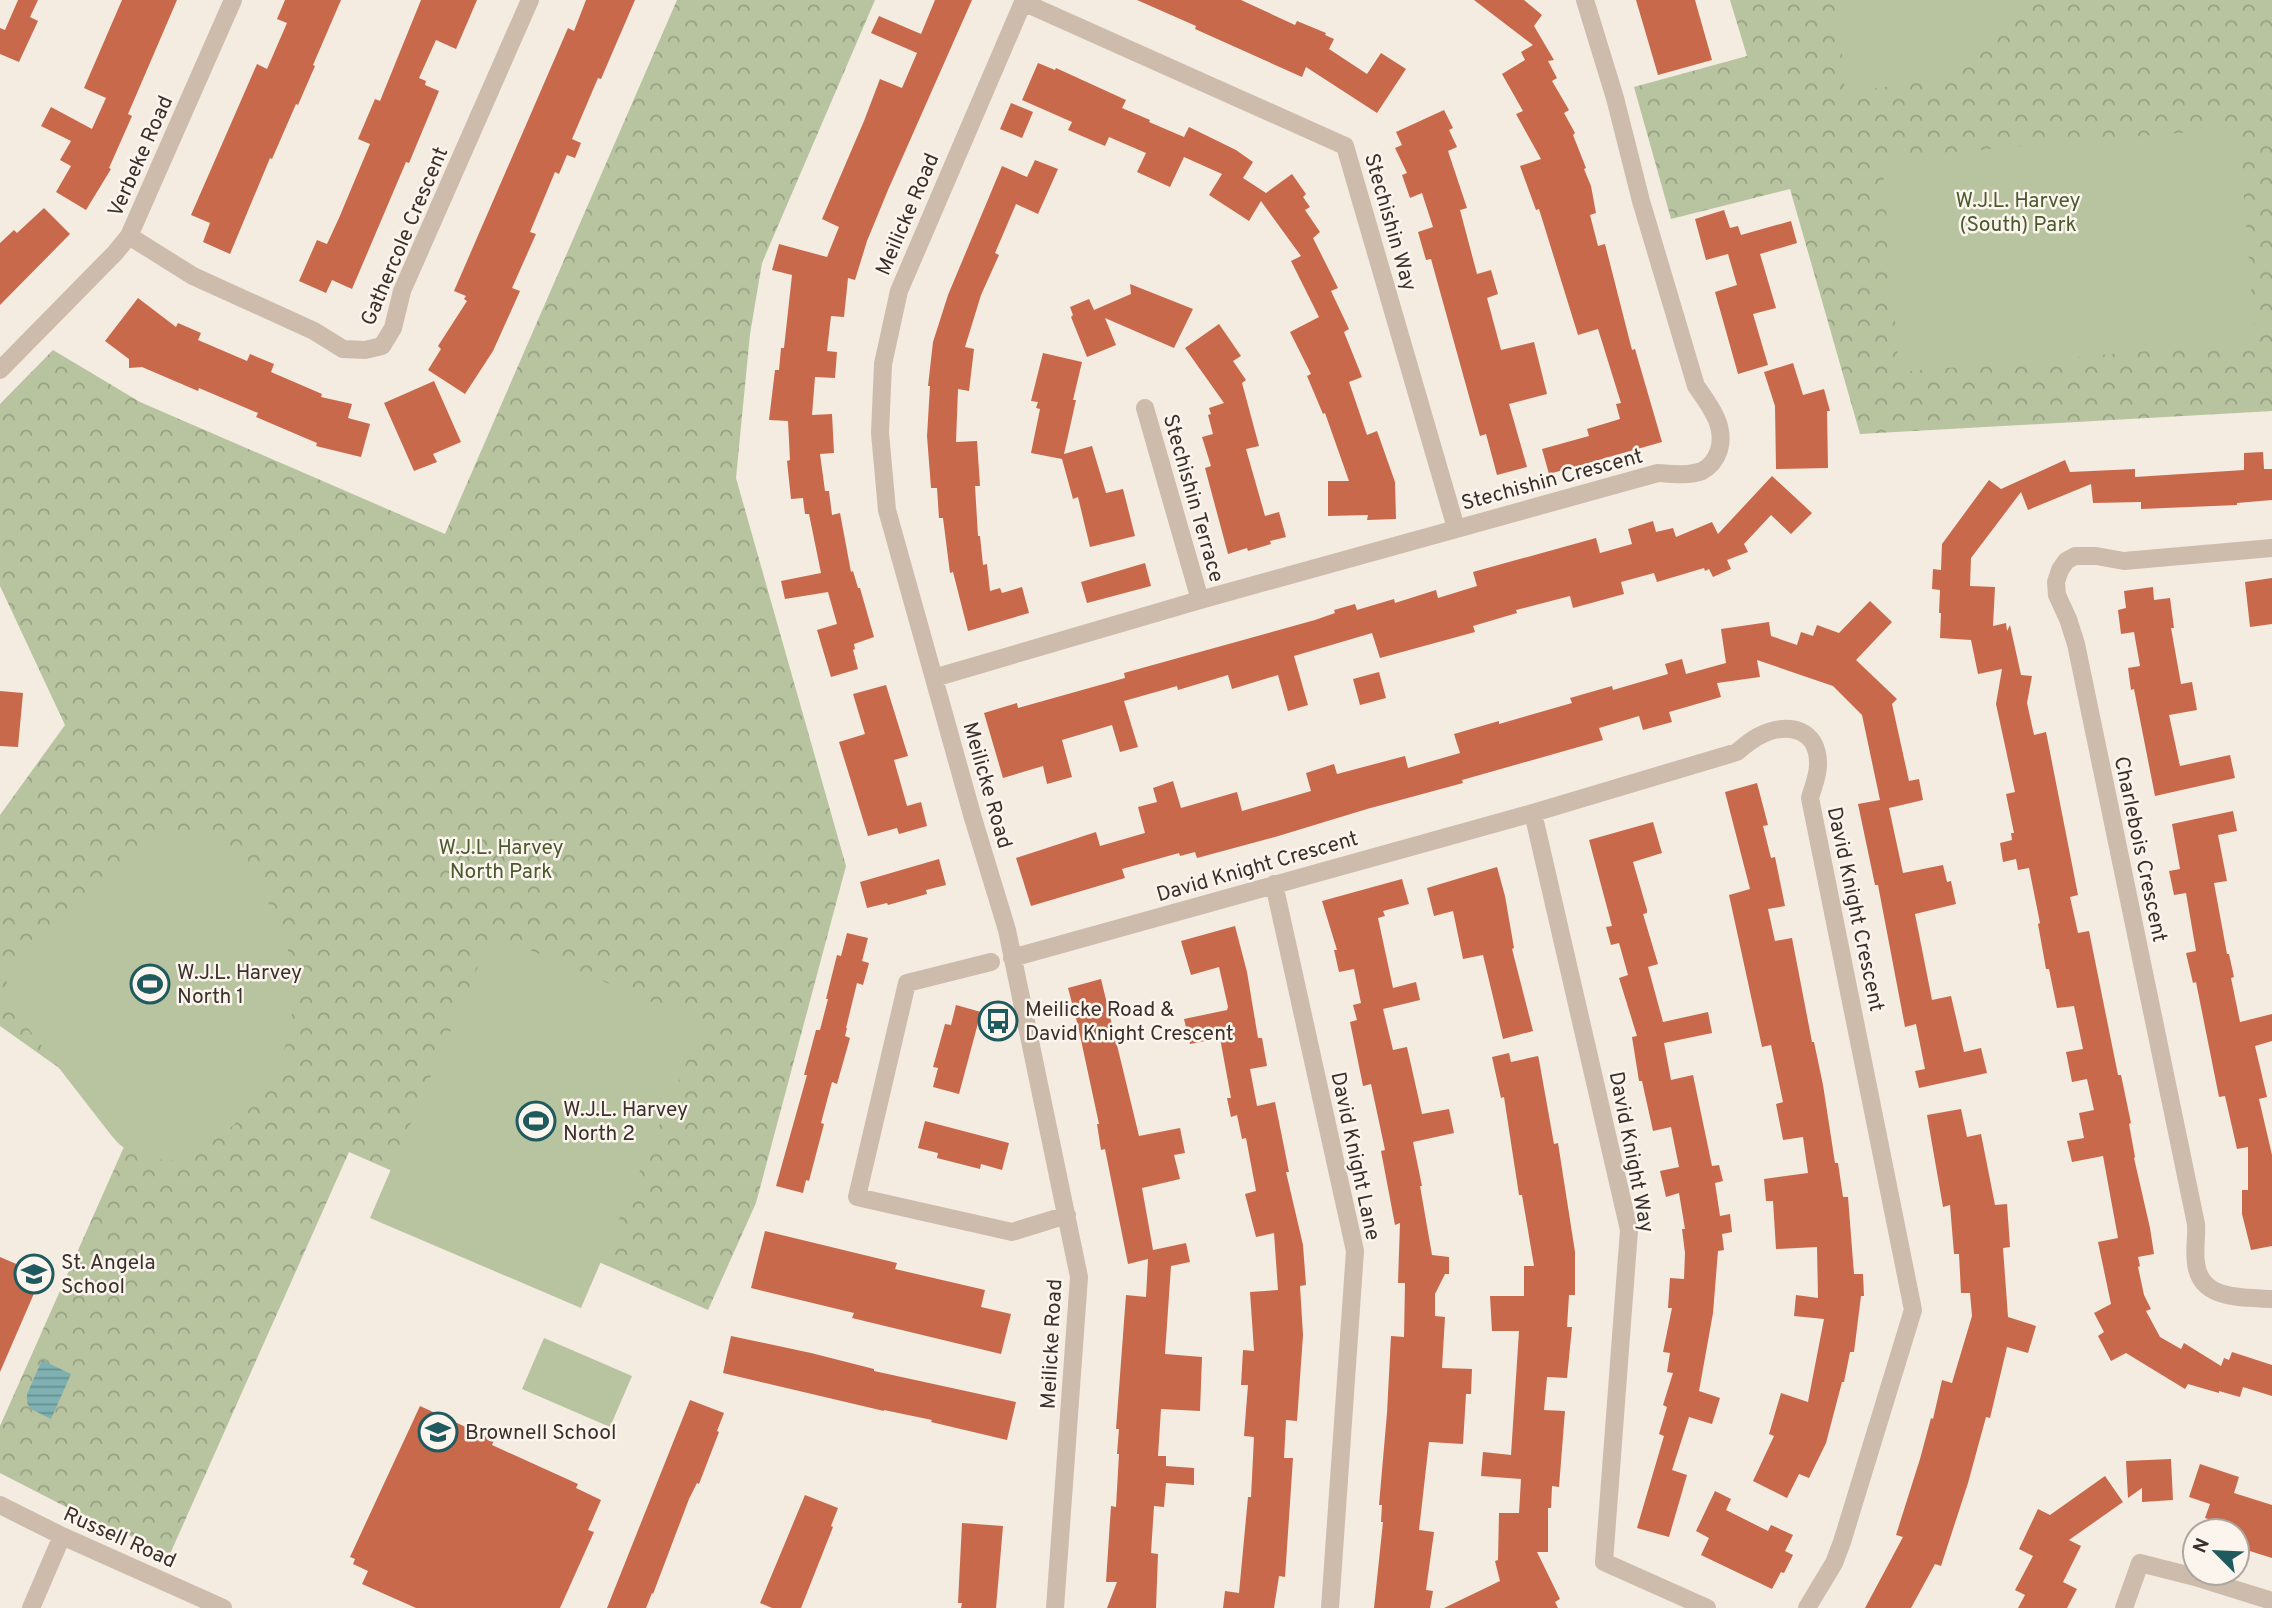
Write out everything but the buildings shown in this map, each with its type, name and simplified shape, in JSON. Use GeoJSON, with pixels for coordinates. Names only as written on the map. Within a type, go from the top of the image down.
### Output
{"type":"FeatureCollection","features":[{"type":"Feature","properties":{"kind":"street","name":"Verbeke Road"},"geometry":{"type":"LineString","coordinates":[[0,370],[129,236],[233,0]]}},
{"type":"Feature","properties":{"kind":"street","name":"Gathercole Crescent"},"geometry":{"type":"LineString","coordinates":[[129,236],[193,276],[314,331],[343,349],[365,350],[382,346],[393,328],[402,291],[530,0]]}},
{"type":"Feature","properties":{"kind":"street","name":"Stechishin Crescent"},"geometry":{"type":"LineString","coordinates":[[934,678],[1199,600],[1658,473],[1679,474],[1703,470],[1717,456],[1721,441],[1720,426],[1696,386],[1585,0]]}},
{"type":"Feature","properties":{"kind":"street","name":"Stechishin Way"},"geometry":{"type":"LineString","coordinates":[[1024,1],[1345,146],[1456,528]]}},
{"type":"Feature","properties":{"kind":"street","name":"Meilicke Road"},"geometry":{"type":"LineString","coordinates":[[1024,1],[899,291],[883,363],[880,433],[887,510],[1007,930],[1079,1277],[1055,1608]]}},
{"type":"Feature","properties":{"kind":"street","name":"Stechishin Terrace"},"geometry":{"type":"LineString","coordinates":[[1144,408],[1199,600]]}},
{"type":"Feature","properties":{"kind":"street","name":"Charlebois Crescent"},"geometry":{"type":"LineString","coordinates":[[2272,548],[2124,561],[2082,554],[2066,561],[2056,582],[2057,595],[2076,644],[2196,1224],[2195,1253],[2199,1276],[2205,1285],[2215,1292],[2272,1299]]}},
{"type":"Feature","properties":{"kind":"street","name":"David Knight Crescent"},"geometry":{"type":"LineString","coordinates":[[1013,958],[1533,813],[1737,752],[1761,735],[1777,730],[1801,731],[1813,739],[1818,768],[1810,798],[1913,1310],[1842,1542],[1834,1563],[1807,1608]]}},
{"type":"Feature","properties":{"kind":"street","name":"David Knight Way"},"geometry":{"type":"LineString","coordinates":[[1533,813],[1629,1230],[1604,1562],[1707,1608]]}},
{"type":"Feature","properties":{"kind":"street","name":"David Knight Lane"},"geometry":{"type":"LineString","coordinates":[[1274,884],[1354,1251],[1330,1608]]}},
{"type":"Feature","properties":{"kind":"street"},"geometry":{"type":"LineString","coordinates":[[991,962],[907,983],[856,1197],[1012,1232],[1067,1215]]}},
{"type":"Feature","properties":{"kind":"street","name":"Russell Road"},"geometry":{"type":"LineString","coordinates":[[0,1505],[62,1536],[223,1608]]}},
{"type":"Feature","properties":{"kind":"street"},"geometry":{"type":"LineString","coordinates":[[31,1608],[62,1536]]}},
{"type":"Feature","properties":{"kind":"street"},"geometry":{"type":"LineString","coordinates":[[2124,1608],[2140,1563],[2272,1601]]}},
{"type":"Feature","properties":{"kind":"green space","name":"W.J.L. Harvey North Park"},"geometry":{"type":"Polygon","coordinates":[[[677,0],[875,0],[762,263],[750,334],[736,478],[846,866],[756,1203],[708,1310],[349,1152],[170,1554],[70,1509],[0,1473],[0,1426],[135,1122],[0,1026],[0,815],[65,725],[0,586],[0,404],[53,350],[140,402],[445,534],[677,0]]]}},
{"type":"Feature","properties":{"kind":"green space","name":"W.J.L. Harvey (South) Park"},"geometry":{"type":"Polygon","coordinates":[[[1730,0],[2272,0],[2272,411],[1860,434],[1790,189],[1671,219],[1634,87],[1747,56],[1730,0]]]}},
{"type":"Feature","properties":{"kind":"green space"},"geometry":{"type":"Polygon","coordinates":[[[1838,0],[2031,0],[1995,39],[1947,70],[1914,82],[1845,92],[1838,0]]]}},
{"type":"Feature","properties":{"kind":"green space"},"geometry":{"type":"Polygon","coordinates":[[[2238,128],[2256,342],[1899,372],[1882,158],[2238,128]]]}},
{"type":"Feature","properties":{"kind":"green space","name":"W.J.L. Harvey North 1"},"geometry":{"type":"Polygon","coordinates":[[[185,829],[216,847],[242,869],[263,895],[279,923],[289,954],[293,987],[291,1021],[282,1056],[256,1101],[218,1137],[179,1159],[168,1160],[133,1152],[121,1146],[111,1135],[7,1001],[7,972],[171,831],[185,829]]]}},
{"type":"Feature","properties":{"kind":"green space","name":"W.J.L. Harvey North 2"},"geometry":{"type":"Polygon","coordinates":[[[492,934],[703,1024],[581,1308],[370,1218],[492,934]]]}},
{"type":"Feature","properties":{"kind":"green space"},"geometry":{"type":"Polygon","coordinates":[[[544,1338],[632,1376],[610,1427],[522,1389],[544,1338]]]}},
{"type":"Feature","properties":{"kind":"water"},"geometry":{"type":"Polygon","coordinates":[[[42,1360],[71,1374],[51,1419],[31,1409],[27,1403],[27,1394],[42,1360]]]}},
{"type":"Feature","properties":{"kind":"place","name":"W.J.L. Harvey North 1"},"geometry":{"type":"Point","coordinates":[150,984]}},
{"type":"Feature","properties":{"kind":"place","name":"Meilicke Road & David Knight Crescent"},"geometry":{"type":"Point","coordinates":[998,1021]}},
{"type":"Feature","properties":{"kind":"place","name":"W.J.L. Harvey North 2"},"geometry":{"type":"Point","coordinates":[536,1121]}},
{"type":"Feature","properties":{"kind":"place","name":"St. Angela School"},"geometry":{"type":"Point","coordinates":[34,1274]}},
{"type":"Feature","properties":{"kind":"place","name":"Brownell School"},"geometry":{"type":"Point","coordinates":[438,1432]}}]}
